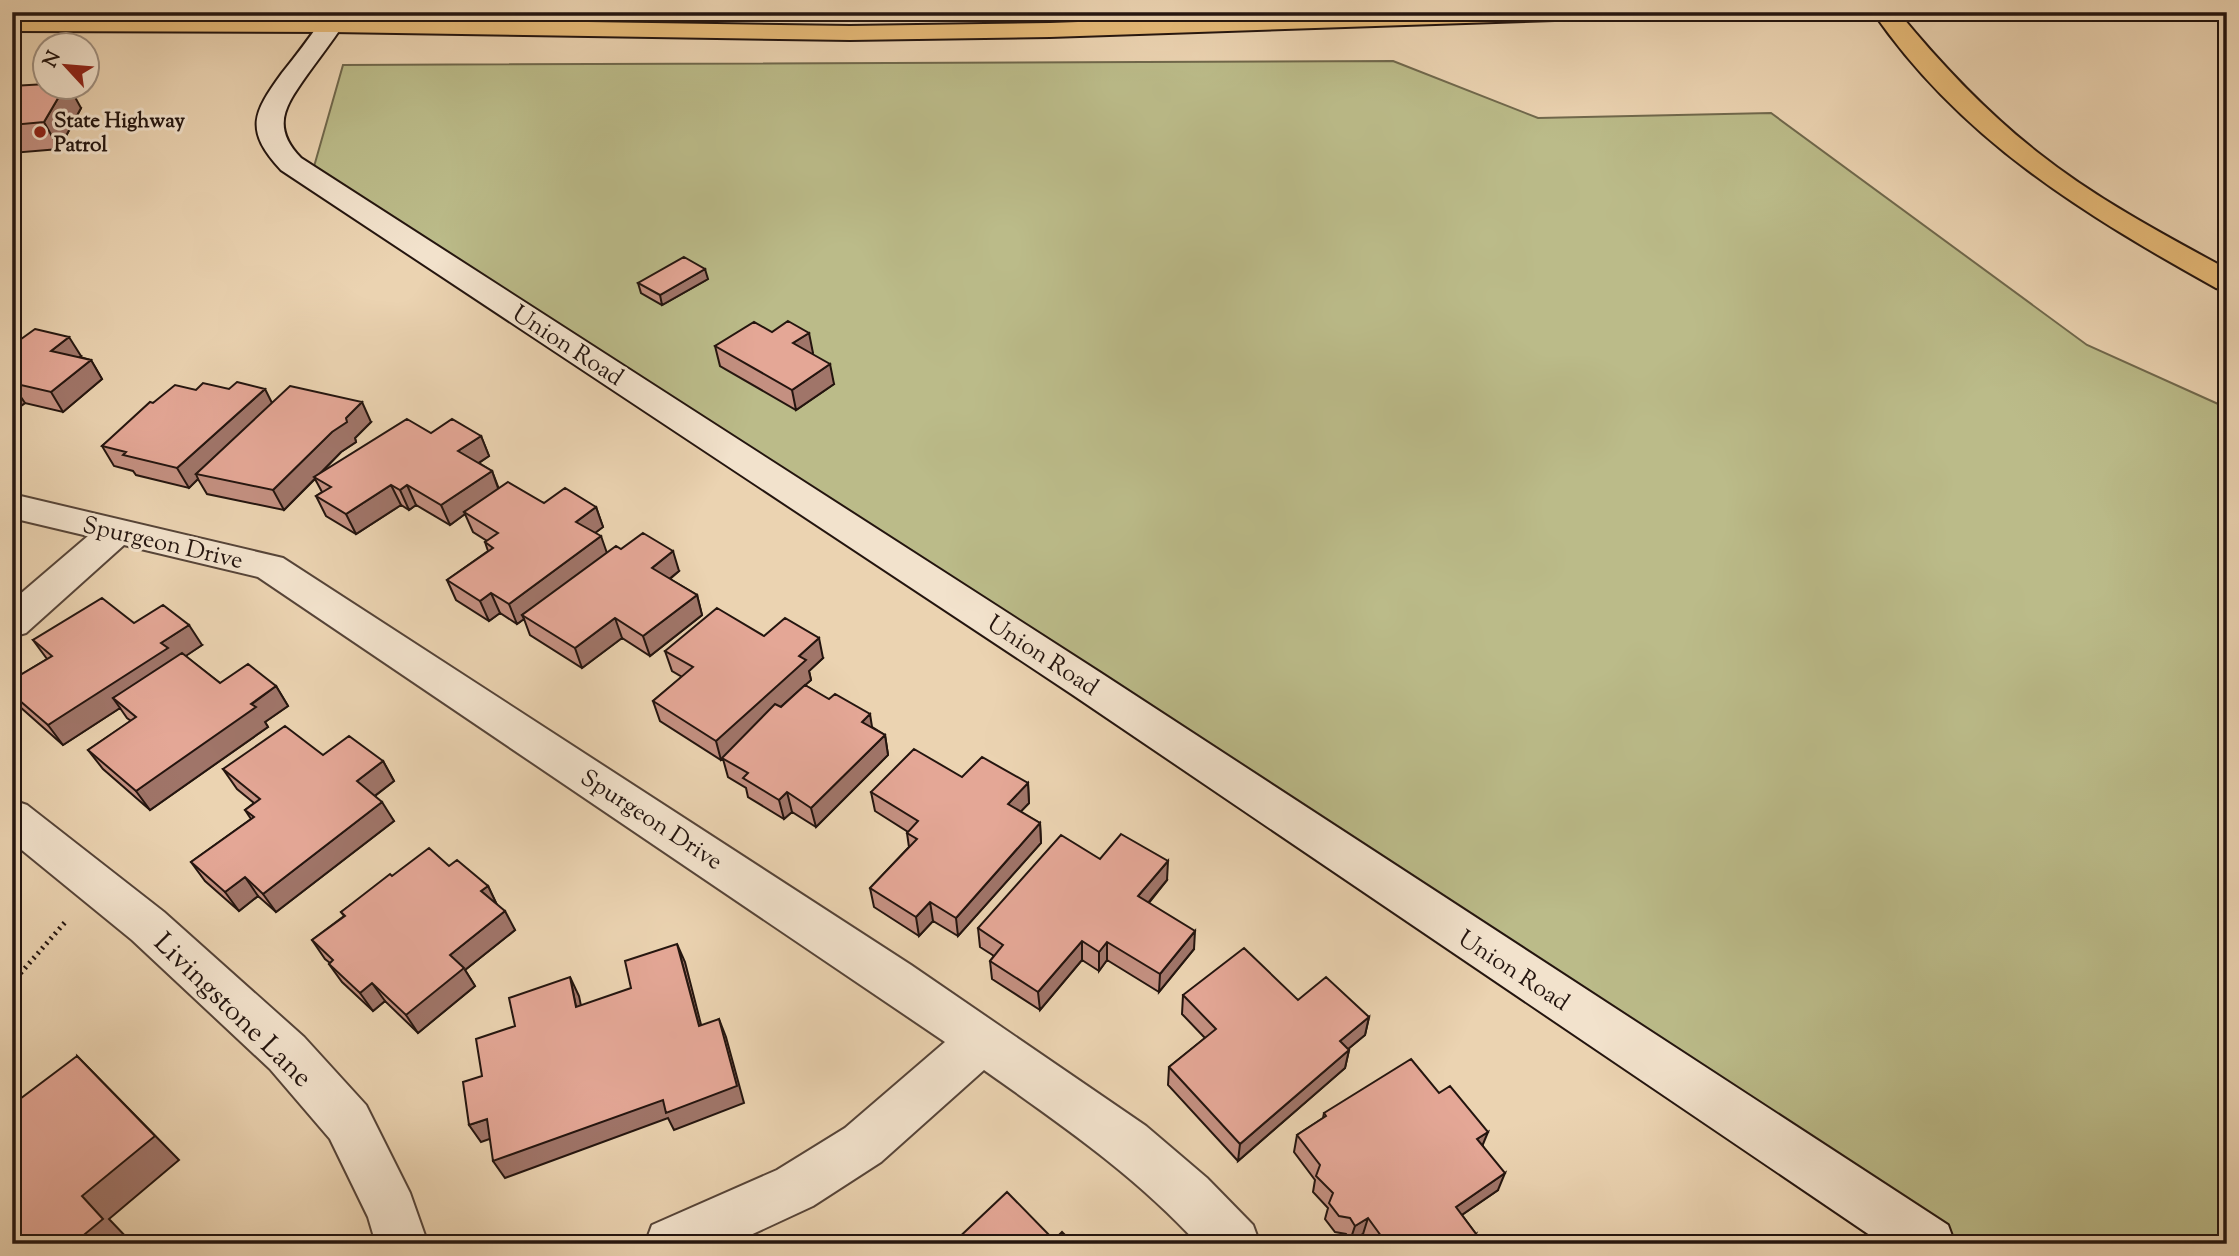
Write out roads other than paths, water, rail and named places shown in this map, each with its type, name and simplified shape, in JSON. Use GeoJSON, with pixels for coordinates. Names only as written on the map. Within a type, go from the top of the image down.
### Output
{"type":"FeatureCollection","features":[{"type":"Feature","properties":{"kind":"main road"},"geometry":{"type":"LineString","coordinates":[[12,24],[336,18],[850,33],[1131,28],[1585,12]]}},
{"type":"Feature","properties":{"kind":"main road"},"geometry":{"type":"LineString","coordinates":[[1885,12],[1909,41],[2027,158],[2131,228],[2227,282]]}},
{"type":"Feature","properties":{"kind":"street","name":"Union Road"},"geometry":{"type":"LineString","coordinates":[[336,18],[273,104],[269,120],[271,137],[278,151],[290,164],[1064,669],[1929,1244]]}},
{"type":"Feature","properties":{"kind":"street","name":"Spurgeon Drive"},"geometry":{"type":"LineString","coordinates":[[12,506],[270,567],[895,980],[1128,1143],[1189,1196],[1234,1244]]}},
{"type":"Feature","properties":{"kind":"street"},"geometry":{"type":"LineString","coordinates":[[12,623],[117,531]]}},
{"type":"Feature","properties":{"kind":"street","name":"Livingstone Lane"},"geometry":{"type":"LineString","coordinates":[[12,817],[148,926],[287,1053],[348,1122],[392,1211],[402,1244]]}},
{"type":"Feature","properties":{"kind":"street"},"geometry":{"type":"LineString","coordinates":[[671,1244],[795,1188],[863,1145],[981,1042]]}},
{"type":"Feature","properties":{"kind":"place","name":"State Highway Patrol"},"geometry":{"type":"Point","coordinates":[40,132]}}]}
